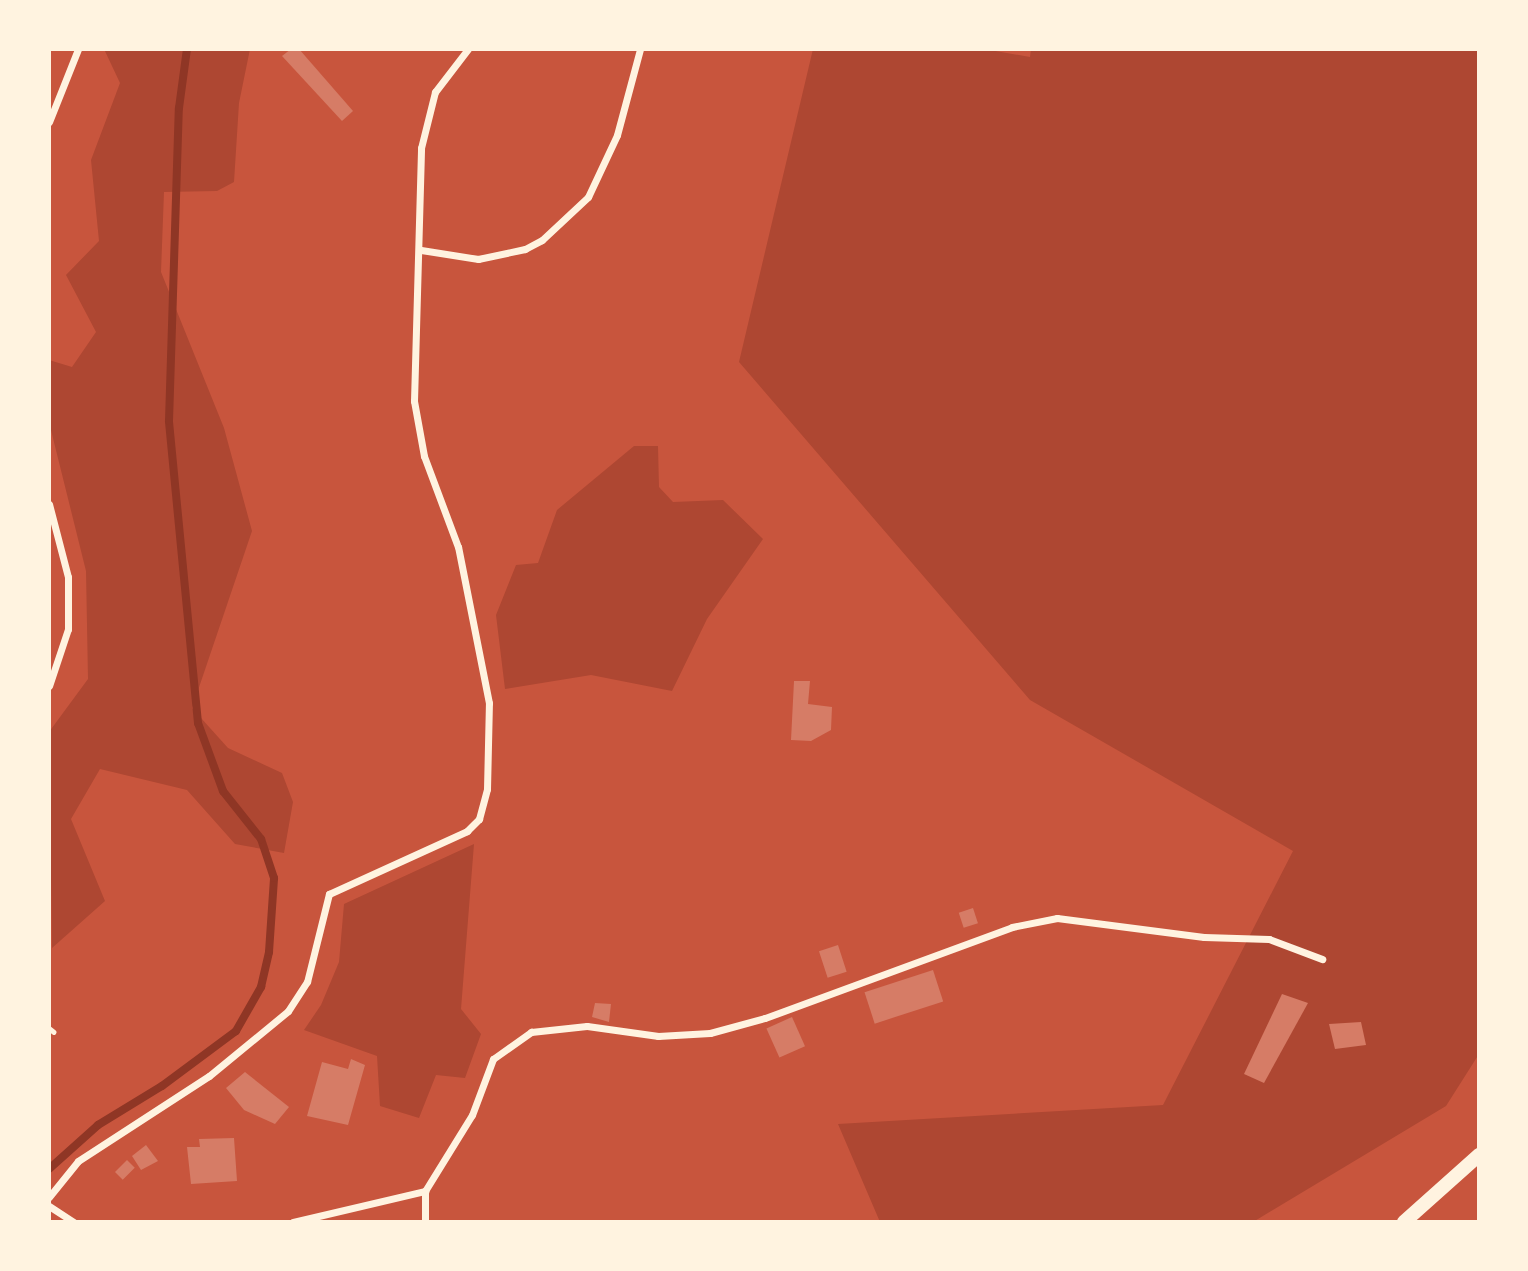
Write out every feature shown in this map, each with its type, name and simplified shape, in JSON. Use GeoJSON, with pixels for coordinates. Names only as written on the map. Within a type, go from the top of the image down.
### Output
{"type":"FeatureCollection","features":[{"type":"Feature","properties":{"kind":"main road"},"geometry":{"type":"LineString","coordinates":[[1404,1222],[1479,1154]]}},
{"type":"Feature","properties":{"kind":"street"},"geometry":{"type":"LineString","coordinates":[[49,122],[78,49]]}},
{"type":"Feature","properties":{"kind":"street"},"geometry":{"type":"LineString","coordinates":[[49,1197],[78,1161],[209,1076],[288,1011],[307,982],[329,894],[467,831],[479,819],[487,789],[489,703],[458,547],[424,456],[414,401],[421,250],[421,148],[435,92],[468,49]]}},
{"type":"Feature","properties":{"kind":"street"},"geometry":{"type":"LineString","coordinates":[[421,250],[478,259],[526,249],[542,240],[588,197],[618,135],[640,49]]}},
{"type":"Feature","properties":{"kind":"street"},"geometry":{"type":"LineString","coordinates":[[49,504],[68,578],[68,629],[49,686]]}},
{"type":"Feature","properties":{"kind":"street"},"geometry":{"type":"LineString","coordinates":[[425,1222],[425,1191],[472,1115],[493,1059],[531,1032],[587,1026],[659,1036],[710,1033],[765,1018],[1012,927],[1057,918],[1205,937],[1269,939],[1322,959]]}},
{"type":"Feature","properties":{"kind":"street"},"geometry":{"type":"LineString","coordinates":[[293,1222],[425,1191]]}},
{"type":"Feature","properties":{"kind":"street"},"geometry":{"type":"LineString","coordinates":[[49,1206],[74,1222]]}},
{"type":"Feature","properties":{"kind":"shaded area"},"geometry":{"type":"Polygon","coordinates":[[[104,49],[250,49],[239,103],[234,182],[217,191],[164,192],[161,272],[224,428],[252,531],[192,708],[228,748],[282,773],[293,802],[284,853],[235,844],[187,790],[100,769],[71,819],[105,901],[52,948],[49,732],[88,679],[86,571],[49,422],[49,360],[72,367],[96,332],[66,275],[99,241],[91,160],[120,83],[104,49]]]}},
{"type":"Feature","properties":{"kind":"shaded area"},"geometry":{"type":"Polygon","coordinates":[[[813,49],[984,49],[1030,57],[1031,49],[1479,49],[1479,1054],[1446,1106],[1253,1222],[880,1222],[838,1124],[1163,1105],[1293,851],[1030,700],[739,362],[813,49]]]}},
{"type":"Feature","properties":{"kind":"shaded area"},"geometry":{"type":"Polygon","coordinates":[[[634,446],[658,446],[659,487],[673,502],[723,500],[763,539],[707,619],[672,691],[591,675],[505,689],[496,615],[516,565],[538,563],[557,510],[634,446]]]}},
{"type":"Feature","properties":{"kind":"shaded area"},"geometry":{"type":"Polygon","coordinates":[[[474,844],[461,1009],[481,1034],[465,1078],[436,1075],[419,1118],[380,1106],[377,1056],[304,1030],[321,1005],[339,962],[344,904],[474,844]]]}},
{"type":"Feature","properties":{"kind":"building"},"geometry":{"type":"Polygon","coordinates":[[[291,49],[299,49],[353,111],[342,121],[282,56],[291,49]]]}},
{"type":"Feature","properties":{"kind":"building"},"geometry":{"type":"Polygon","coordinates":[[[794,681],[810,681],[808,704],[832,707],[831,730],[811,741],[791,740],[794,681]]]}},
{"type":"Feature","properties":{"kind":"building"},"geometry":{"type":"Polygon","coordinates":[[[973,908],[978,923],[964,928],[959,913],[973,908]]]}},
{"type":"Feature","properties":{"kind":"building"},"geometry":{"type":"Polygon","coordinates":[[[838,945],[847,972],[828,978],[819,951],[838,945]]]}},
{"type":"Feature","properties":{"kind":"building"},"geometry":{"type":"Polygon","coordinates":[[[933,970],[943,1001],[875,1024],[865,992],[933,970]]]}},
{"type":"Feature","properties":{"kind":"building"},"geometry":{"type":"Polygon","coordinates":[[[1282,994],[1308,1003],[1264,1083],[1244,1074],[1282,994]]]}},
{"type":"Feature","properties":{"kind":"building"},"geometry":{"type":"Polygon","coordinates":[[[595,1003],[611,1004],[609,1022],[592,1017],[595,1003]]]}},
{"type":"Feature","properties":{"kind":"building"},"geometry":{"type":"Polygon","coordinates":[[[792,1017],[805,1046],[779,1058],[766,1028],[792,1017]]]}},
{"type":"Feature","properties":{"kind":"building"},"geometry":{"type":"Polygon","coordinates":[[[1361,1022],[1366,1045],[1335,1049],[1329,1024],[1361,1022]]]}},
{"type":"Feature","properties":{"kind":"building"},"geometry":{"type":"Polygon","coordinates":[[[351,1059],[365,1065],[348,1125],[307,1116],[322,1062],[348,1069],[351,1059]]]}},
{"type":"Feature","properties":{"kind":"building"},"geometry":{"type":"Polygon","coordinates":[[[245,1072],[289,1107],[275,1124],[244,1110],[226,1088],[245,1072]]]}},
{"type":"Feature","properties":{"kind":"building"},"geometry":{"type":"Polygon","coordinates":[[[234,1138],[237,1181],[191,1184],[187,1147],[200,1147],[199,1139],[234,1138]]]}},
{"type":"Feature","properties":{"kind":"building"},"geometry":{"type":"Polygon","coordinates":[[[146,1145],[158,1161],[141,1170],[132,1156],[146,1145]]]}},
{"type":"Feature","properties":{"kind":"building"},"geometry":{"type":"Polygon","coordinates":[[[127,1160],[135,1168],[123,1180],[115,1172],[127,1160]]]}},
{"type":"Feature","properties":{"kind":"waterway"},"geometry":{"type":"LineString","coordinates":[[49,1169],[98,1125],[162,1086],[236,1031],[261,987],[269,952],[274,878],[261,839],[223,791],[198,723],[169,421],[179,108],[187,49]]}}]}
